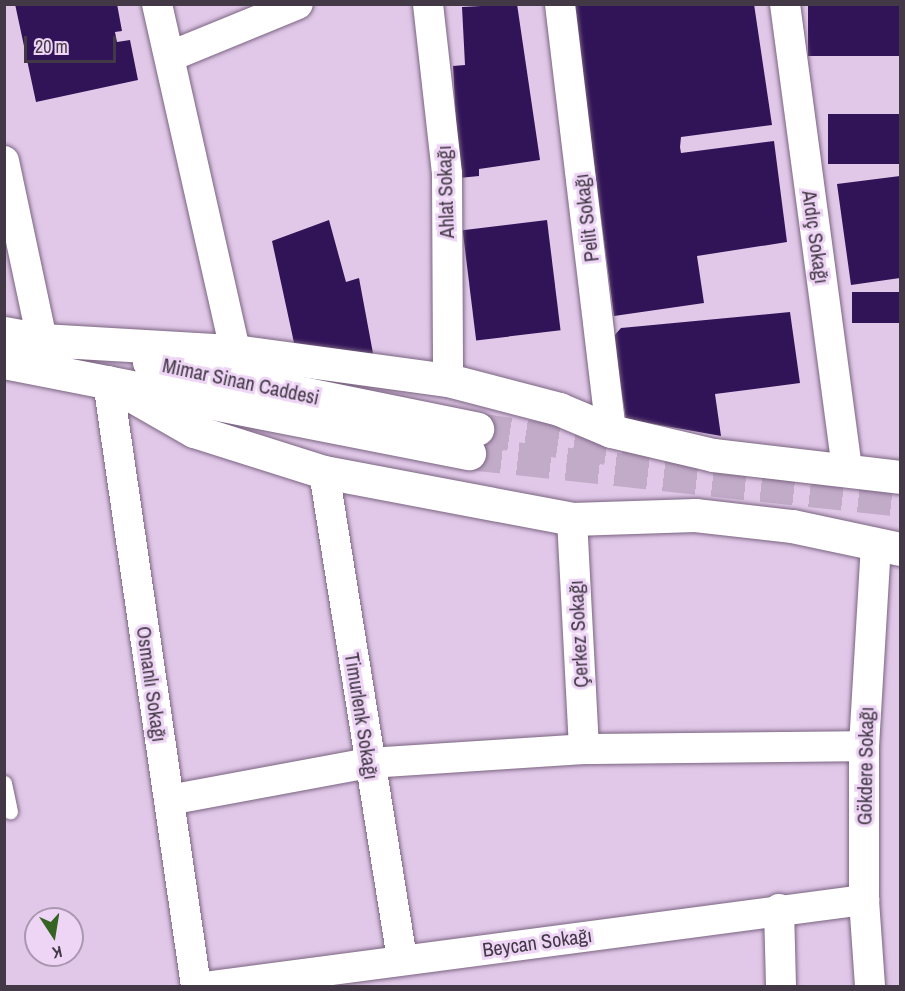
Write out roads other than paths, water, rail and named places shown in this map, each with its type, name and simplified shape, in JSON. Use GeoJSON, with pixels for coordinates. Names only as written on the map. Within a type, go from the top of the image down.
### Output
{"type":"FeatureCollection","features":[{"type":"Feature","properties":{"kind":"main road","name":"Mimar Sinan Caddesi"},"geometry":{"type":"LineString","coordinates":[[4,333],[473,441],[108,382],[4,362]]}},
{"type":"Feature","properties":{"kind":"main road"},"geometry":{"type":"LineString","coordinates":[[42,340],[235,351],[448,380],[559,410],[611,431],[713,455],[900,477]]}},
{"type":"Feature","properties":{"kind":"main road"},"geometry":{"type":"LineString","coordinates":[[108,382],[194,432],[324,472],[572,519],[695,515],[792,526],[892,545]]}},
{"type":"Feature","properties":{"kind":"street"},"geometry":{"type":"LineString","coordinates":[[157,4],[171,56],[235,351]]}},
{"type":"Feature","properties":{"kind":"street"},"geometry":{"type":"LineString","coordinates":[[171,56],[298,4]]}},
{"type":"Feature","properties":{"kind":"street","name":"Ahlat Sokağı"},"geometry":{"type":"LineString","coordinates":[[428,4],[447,174],[448,380]]}},
{"type":"Feature","properties":{"kind":"street","name":"Pelit Sokağı"},"geometry":{"type":"LineString","coordinates":[[560,4],[611,431]]}},
{"type":"Feature","properties":{"kind":"street","name":"Ardıç Sokağı"},"geometry":{"type":"LineString","coordinates":[[785,4],[847,470]]}},
{"type":"Feature","properties":{"kind":"street"},"geometry":{"type":"LineString","coordinates":[[4,161],[42,340]]}},
{"type":"Feature","properties":{"kind":"street","name":"Osmanlı Sokağı"},"geometry":{"type":"LineString","coordinates":[[108,382],[196,987]]}},
{"type":"Feature","properties":{"kind":"street","name":"Timurlenk Sokağı"},"geometry":{"type":"LineString","coordinates":[[324,472],[402,960]]}},
{"type":"Feature","properties":{"kind":"street","name":"Çerkez Sokağı"},"geometry":{"type":"LineString","coordinates":[[572,519],[584,749]]}},
{"type":"Feature","properties":{"kind":"street","name":"Gökdere Sokağı"},"geometry":{"type":"LineString","coordinates":[[870,987],[864,900],[864,746],[892,545]]}},
{"type":"Feature","properties":{"kind":"street"},"geometry":{"type":"LineString","coordinates":[[169,800],[369,763],[584,749],[864,746]]}},
{"type":"Feature","properties":{"kind":"street","name":"Beycan Sokağı"},"geometry":{"type":"LineString","coordinates":[[211,987],[779,909],[864,900]]}},
{"type":"Feature","properties":{"kind":"street"},"geometry":{"type":"LineString","coordinates":[[779,909],[781,987]]}},
{"type":"Feature","properties":{"kind":"lane"},"geometry":{"type":"LineString","coordinates":[[4,783],[10,811]]}},
{"type":"Feature","properties":{"kind":"tunnel"},"geometry":{"type":"LineString","coordinates":[[477,429],[648,454]]}},
{"type":"Feature","properties":{"kind":"tunnel"},"geometry":{"type":"LineString","coordinates":[[469,453],[900,500]]}}]}
